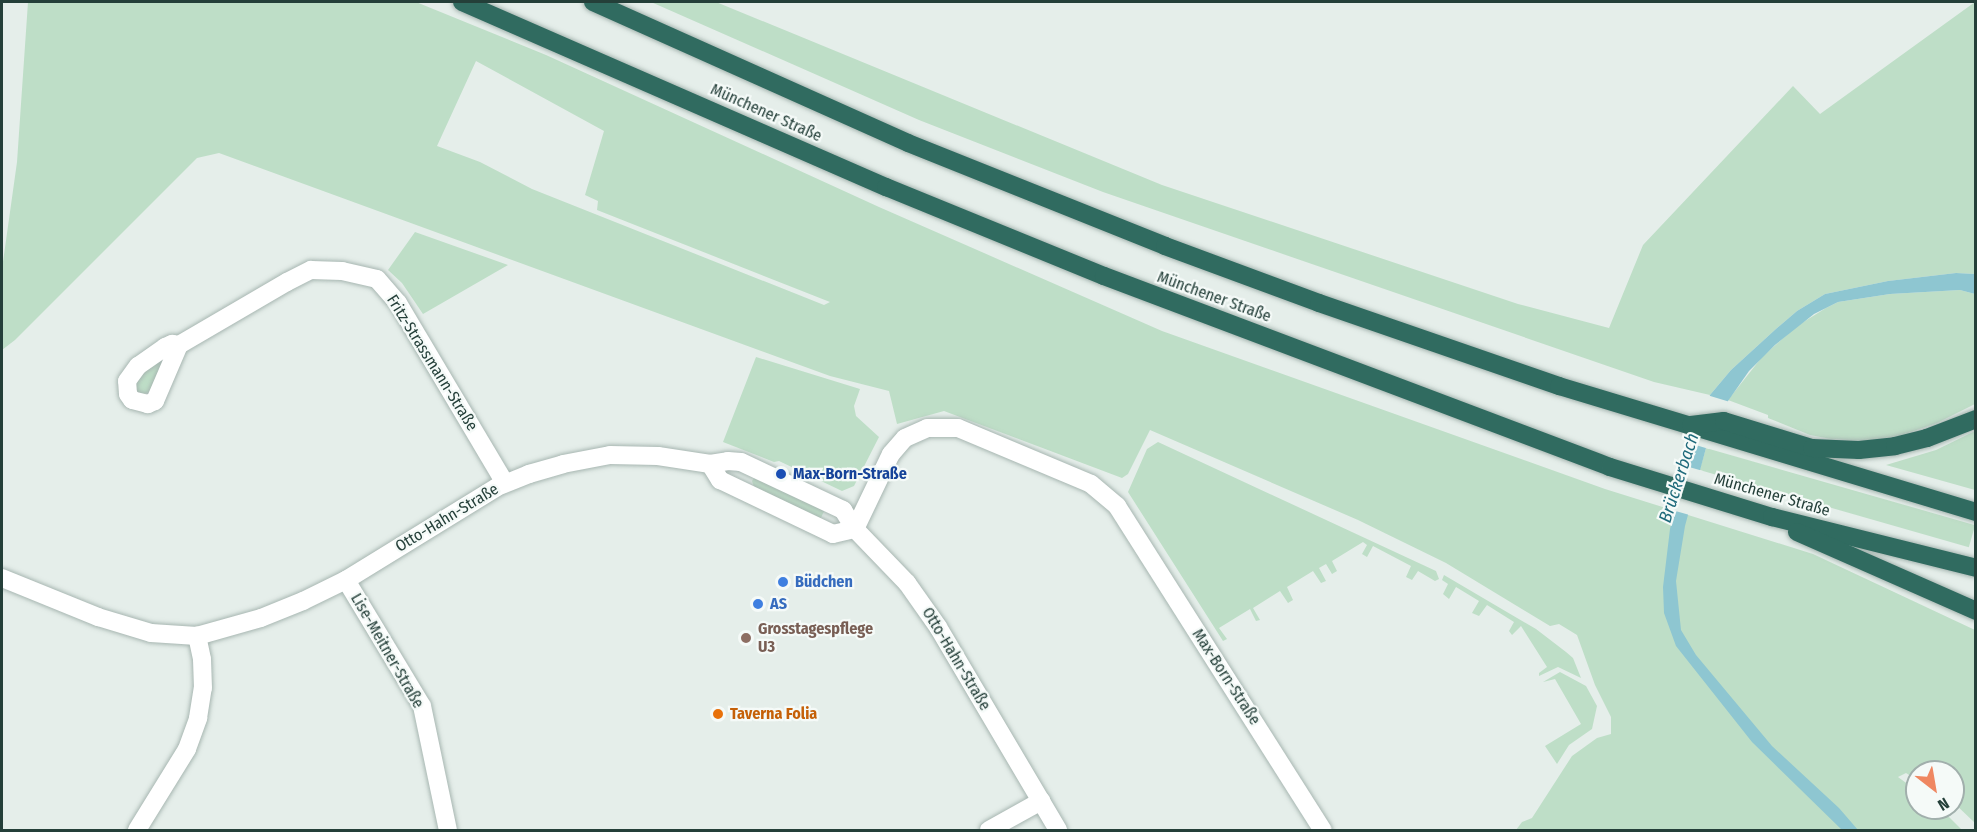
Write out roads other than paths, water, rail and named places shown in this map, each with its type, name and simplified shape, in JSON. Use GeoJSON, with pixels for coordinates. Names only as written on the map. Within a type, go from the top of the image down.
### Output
{"type":"FeatureCollection","features":[{"type":"Feature","properties":{"kind":"highway","name":"Münchener Straße"},"geometry":{"type":"LineString","coordinates":[[462,2],[886,187],[1093,272],[1610,467],[1772,517],[1976,568]]}},
{"type":"Feature","properties":{"kind":"highway","name":"Münchener Straße"},"geometry":{"type":"LineString","coordinates":[[594,2],[908,143],[1165,246],[1351,314],[1684,426],[1759,440],[1976,512]]}},
{"type":"Feature","properties":{"kind":"highway"},"geometry":{"type":"LineString","coordinates":[[1759,440],[1812,448],[1860,450],[1896,446],[1927,438],[1976,419]]}},
{"type":"Feature","properties":{"kind":"highway"},"geometry":{"type":"LineString","coordinates":[[1772,517],[1793,530],[1976,611]]}},
{"type":"Feature","properties":{"kind":"street","name":"Fritz-Strassmann-Straße"},"geometry":{"type":"LineString","coordinates":[[179,345],[310,270],[342,270],[377,279],[398,303],[505,483]]}},
{"type":"Feature","properties":{"kind":"street","name":"Max-Born-Straße"},"geometry":{"type":"LineString","coordinates":[[855,529],[891,454],[905,438],[927,428],[958,428],[1091,484],[1117,506],[1323,831]]}},
{"type":"Feature","properties":{"kind":"street","name":"Otto-Hahn-Straße"},"geometry":{"type":"LineString","coordinates":[[2,578],[98,617],[151,633],[197,636],[261,618],[346,579],[505,483],[563,464],[610,455],[658,456],[710,464],[728,461],[741,462],[843,510],[855,529],[917,595],[1058,831]]}},
{"type":"Feature","properties":{"kind":"street"},"geometry":{"type":"LineString","coordinates":[[710,464],[720,480],[832,534],[855,529]]}},
{"type":"Feature","properties":{"kind":"street","name":"Lise-Meitner-Straße"},"geometry":{"type":"LineString","coordinates":[[346,579],[422,706],[448,831]]}},
{"type":"Feature","properties":{"kind":"street"},"geometry":{"type":"LineString","coordinates":[[137,831],[187,748],[198,718],[203,688],[202,659],[197,636]]}},
{"type":"Feature","properties":{"kind":"street"},"geometry":{"type":"LineString","coordinates":[[988,831],[1041,801]]}},
{"type":"Feature","properties":{"kind":"water"},"geometry":{"type":"Polygon","coordinates":[[[1956,273],[1975,274],[1975,294],[1960,290],[1890,294],[1838,302],[1814,314],[1775,345],[1749,371],[1728,401],[1706,448],[1685,526],[1676,581],[1681,630],[1696,655],[1772,746],[1839,808],[1858,830],[1842,830],[1752,742],[1676,646],[1664,613],[1663,587],[1670,529],[1685,466],[1710,395],[1731,370],[1777,328],[1797,311],[1825,294],[1888,281],[1956,273]]]}},
{"type":"Feature","properties":{"kind":"place","name":"Max-Born-Straße"},"geometry":{"type":"Point","coordinates":[781,474]}},
{"type":"Feature","properties":{"kind":"place","name":"Büdchen"},"geometry":{"type":"Point","coordinates":[783,582]}},
{"type":"Feature","properties":{"kind":"place","name":"AS"},"geometry":{"type":"Point","coordinates":[758,604]}},
{"type":"Feature","properties":{"kind":"place","name":"Grosstagespflege U3"},"geometry":{"type":"Point","coordinates":[746,638]}},
{"type":"Feature","properties":{"kind":"place","name":"Taverna Folia"},"geometry":{"type":"Point","coordinates":[718,714]}},
{"type":"Feature","properties":{"kind":"water label","name":"Brückerbach"},"geometry":{"type":"Point","coordinates":[1679,478]}}]}
